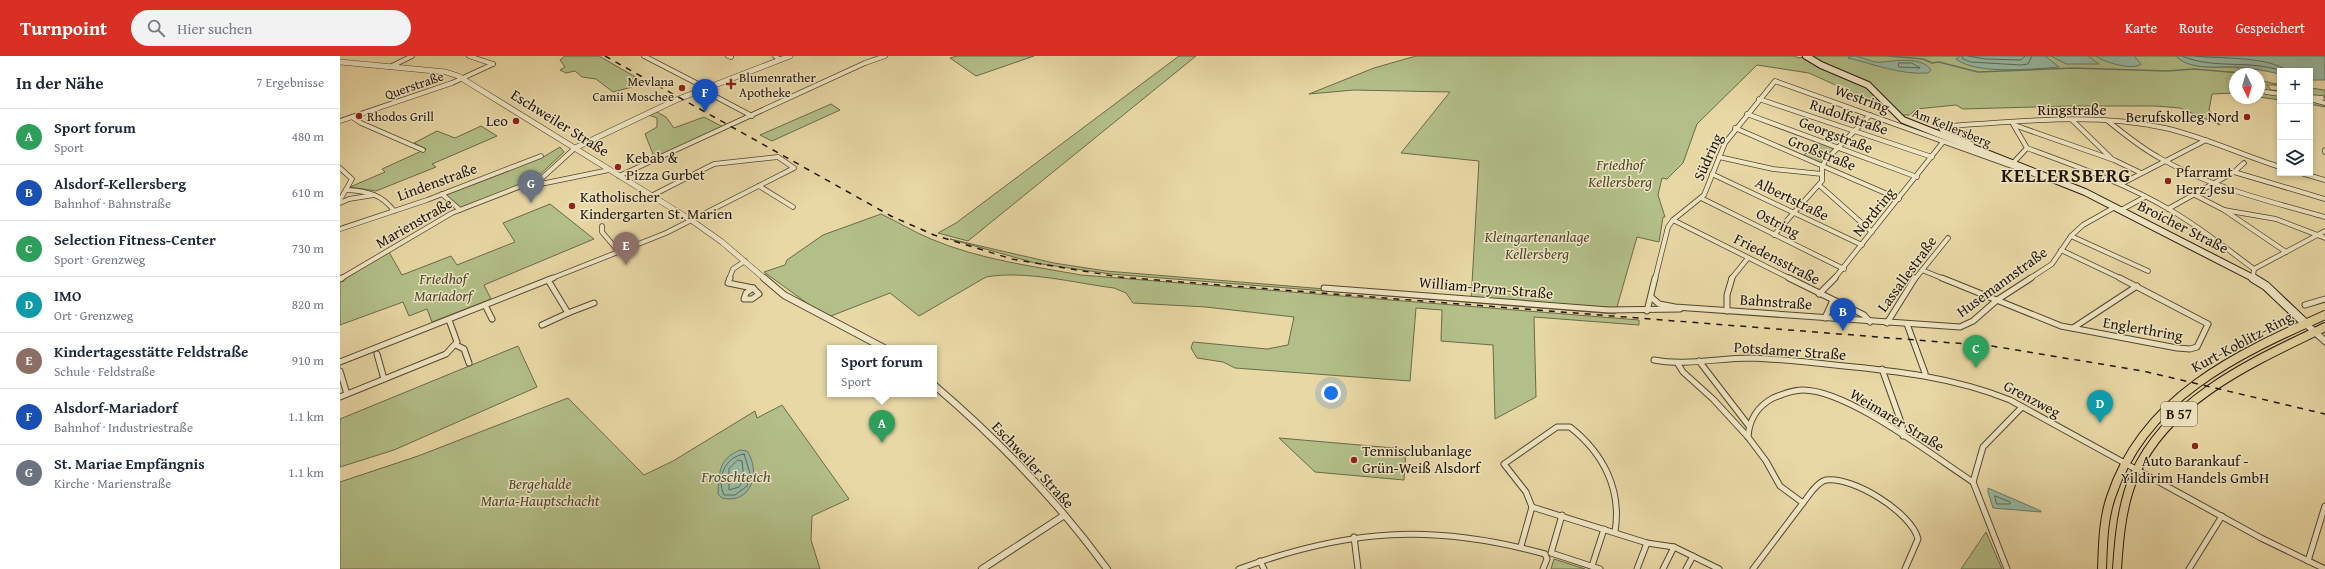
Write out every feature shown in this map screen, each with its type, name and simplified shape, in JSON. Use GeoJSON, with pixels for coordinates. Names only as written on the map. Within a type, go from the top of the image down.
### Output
{"type":"FeatureCollection","features":[{"type":"Feature","properties":{"kind":"main road","name":"Am Kellersberg"},"geometry":{"type":"LineString","coordinates":[[1806,56],[1866,84],[1881,95],[1895,113],[1903,120],[2014,162]]}},
{"type":"Feature","properties":{"kind":"main road","name":"Broicher Straße"},"geometry":{"type":"LineString","coordinates":[[2014,162],[2118,208],[2254,273],[2306,324]]}},
{"type":"Feature","properties":{"kind":"main road","name":"Kurt-Koblitz-Ring"},"geometry":{"type":"LineString","coordinates":[[2102,569],[2104,534],[2111,497],[2125,464],[2154,420],[2185,390],[2209,373],[2242,355],[2325,315]]}},
{"type":"Feature","properties":{"kind":"main road","name":"Kurt-Koblitz-Ring"},"geometry":{"type":"LineString","coordinates":[[2117,569],[2124,507],[2138,471],[2160,437],[2195,399],[2246,366],[2325,327]]}},
{"type":"Feature","properties":{"kind":"street"},"geometry":{"type":"LineString","coordinates":[[390,67],[412,56]]}},
{"type":"Feature","properties":{"kind":"street","name":"Querstraße"},"geometry":{"type":"LineString","coordinates":[[340,121],[462,78],[493,64],[469,56]]}},
{"type":"Feature","properties":{"kind":"street"},"geometry":{"type":"LineString","coordinates":[[644,56],[752,116]]}},
{"type":"Feature","properties":{"kind":"street"},"geometry":{"type":"LineString","coordinates":[[775,56],[780,60]]}},
{"type":"Feature","properties":{"kind":"street"},"geometry":{"type":"LineString","coordinates":[[575,148],[648,113],[790,56]]}},
{"type":"Feature","properties":{"kind":"street"},"geometry":{"type":"LineString","coordinates":[[619,176],[752,116],[848,70],[885,56]]}},
{"type":"Feature","properties":{"kind":"street","name":"Eschweiler Straße"},"geometry":{"type":"LineString","coordinates":[[340,62],[446,72],[462,78],[692,220],[745,261],[784,295],[878,345]]}},
{"type":"Feature","properties":{"kind":"street","name":"Südring"},"geometry":{"type":"LineString","coordinates":[[1673,220],[1701,198],[1725,143],[1735,128],[1775,81]]}},
{"type":"Feature","properties":{"kind":"street","name":"Westring"},"geometry":{"type":"LineString","coordinates":[[1775,81],[2039,178],[2053,179]]}},
{"type":"Feature","properties":{"kind":"street"},"geometry":{"type":"LineString","coordinates":[[2266,92],[2277,94]]}},
{"type":"Feature","properties":{"kind":"street"},"geometry":{"type":"LineString","coordinates":[[2313,98],[2320,99],[2325,103]]}},
{"type":"Feature","properties":{"kind":"street","name":"Rudolfstraße"},"geometry":{"type":"LineString","coordinates":[[1759,99],[1932,157]]}},
{"type":"Feature","properties":{"kind":"street","name":"Georgstraße"},"geometry":{"type":"LineString","coordinates":[[1747,114],[1917,178]]}},
{"type":"Feature","properties":{"kind":"street"},"geometry":{"type":"LineString","coordinates":[[1774,235],[1822,181],[1822,167],[1825,161],[1870,115]]}},
{"type":"Feature","properties":{"kind":"street"},"geometry":{"type":"LineString","coordinates":[[352,117],[361,123],[423,150]]}},
{"type":"Feature","properties":{"kind":"street"},"geometry":{"type":"LineString","coordinates":[[2072,120],[2114,160]]}},
{"type":"Feature","properties":{"kind":"street","name":"Ringstraße"},"geometry":{"type":"LineString","coordinates":[[2014,162],[1947,134],[1941,129],[1946,126],[2072,120],[2108,121],[2164,128],[2206,140],[2277,166]]}},
{"type":"Feature","properties":{"kind":"street"},"geometry":{"type":"LineString","coordinates":[[2108,121],[2133,142],[2164,161],[2211,183],[2325,217]]}},
{"type":"Feature","properties":{"kind":"street"},"geometry":{"type":"LineString","coordinates":[[2013,124],[2027,148],[2121,184],[2168,209],[2190,222],[2254,273],[2286,252],[2325,231]]}},
{"type":"Feature","properties":{"kind":"street"},"geometry":{"type":"LineString","coordinates":[[2013,124],[2114,160],[2141,173]]}},
{"type":"Feature","properties":{"kind":"street","name":"Großstraße"},"geometry":{"type":"LineString","coordinates":[[1735,128],[1822,167],[1900,198]]}},
{"type":"Feature","properties":{"kind":"street"},"geometry":{"type":"LineString","coordinates":[[2121,184],[2206,140]]}},
{"type":"Feature","properties":{"kind":"street","name":"Nordring"},"geometry":{"type":"LineString","coordinates":[[1819,294],[1844,270],[1872,232],[1917,178],[1944,142]]}},
{"type":"Feature","properties":{"kind":"street","name":"Marienstraße"},"geometry":{"type":"LineString","coordinates":[[340,279],[435,222],[460,210],[526,186],[548,175],[575,148]]}},
{"type":"Feature","properties":{"kind":"street"},"geometry":{"type":"LineString","coordinates":[[2014,162],[2027,148]]}},
{"type":"Feature","properties":{"kind":"street","name":"Lindenstraße"},"geometry":{"type":"LineString","coordinates":[[340,229],[442,194],[541,156]]}},
{"type":"Feature","properties":{"kind":"street"},"geometry":{"type":"LineString","coordinates":[[340,362],[619,252],[692,220],[794,168],[778,157],[714,164],[653,195]]}},
{"type":"Feature","properties":{"kind":"street"},"geometry":{"type":"LineString","coordinates":[[1719,157],[1773,169],[1822,174]]}},
{"type":"Feature","properties":{"kind":"street"},"geometry":{"type":"LineString","coordinates":[[2168,209],[2211,183],[2234,172],[2244,163]]}},
{"type":"Feature","properties":{"kind":"street"},"geometry":{"type":"LineString","coordinates":[[340,168],[352,179],[340,200]]}},
{"type":"Feature","properties":{"kind":"street","name":"Marienstraße"},"geometry":{"type":"LineString","coordinates":[[526,186],[609,170]]}},
{"type":"Feature","properties":{"kind":"street"},"geometry":{"type":"LineString","coordinates":[[2234,172],[2325,199]]}},
{"type":"Feature","properties":{"kind":"street","name":"Albertstraße"},"geometry":{"type":"LineString","coordinates":[[1712,174],[1862,245]]}},
{"type":"Feature","properties":{"kind":"street"},"geometry":{"type":"LineString","coordinates":[[2311,176],[2325,180]]}},
{"type":"Feature","properties":{"kind":"street"},"geometry":{"type":"LineString","coordinates":[[759,186],[793,207]]}},
{"type":"Feature","properties":{"kind":"street"},"geometry":{"type":"LineString","coordinates":[[1818,186],[1872,232]]}},
{"type":"Feature","properties":{"kind":"street"},"geometry":{"type":"LineString","coordinates":[[346,190],[364,191],[386,199],[394,211]]}},
{"type":"Feature","properties":{"kind":"street"},"geometry":{"type":"LineString","coordinates":[[442,194],[460,210]]}},
{"type":"Feature","properties":{"kind":"street"},"geometry":{"type":"LineString","coordinates":[[2193,194],[2224,210],[2286,252]]}},
{"type":"Feature","properties":{"kind":"street"},"geometry":{"type":"LineString","coordinates":[[340,203],[349,199],[375,195]]}},
{"type":"Feature","properties":{"kind":"street","name":"Husemannstraße"},"geometry":{"type":"LineString","coordinates":[[1906,324],[1960,327],[1973,321],[1997,300],[2052,264],[2071,236],[2083,225],[2118,208],[2146,197]]}},
{"type":"Feature","properties":{"kind":"street","name":"Ostring"},"geometry":{"type":"LineString","coordinates":[[1701,198],[1844,270]]}},
{"type":"Feature","properties":{"kind":"street"},"geometry":{"type":"LineString","coordinates":[[2224,210],[2250,213],[2325,238]]}},
{"type":"Feature","properties":{"kind":"street"},"geometry":{"type":"LineString","coordinates":[[1647,311],[1668,227],[1673,220]]}},
{"type":"Feature","properties":{"kind":"street","name":"Friedensstraße"},"geometry":{"type":"LineString","coordinates":[[1673,220],[1864,316],[1870,322]]}},
{"type":"Feature","properties":{"kind":"street"},"geometry":{"type":"LineString","coordinates":[[602,226],[602,232],[619,252]]}},
{"type":"Feature","properties":{"kind":"street"},"geometry":{"type":"LineString","coordinates":[[2071,236],[2148,271]]}},
{"type":"Feature","properties":{"kind":"street","name":"Lassallestraße"},"geometry":{"type":"LineString","coordinates":[[1887,323],[1922,270],[1948,238]]}},
{"type":"Feature","properties":{"kind":"street","name":"Englerthring"},"geometry":{"type":"LineString","coordinates":[[1922,270],[2061,326],[2177,348],[2190,349],[2197,347],[2208,324],[2137,286],[2061,250]]}},
{"type":"Feature","properties":{"kind":"street"},"geometry":{"type":"LineString","coordinates":[[1727,311],[1729,282],[1733,273],[1748,258]]}},
{"type":"Feature","properties":{"kind":"street"},"geometry":{"type":"LineString","coordinates":[[745,261],[734,269],[728,283],[753,288]]}},
{"type":"Feature","properties":{"kind":"street"},"geometry":{"type":"LineString","coordinates":[[548,280],[568,313]]}},
{"type":"Feature","properties":{"kind":"street"},"geometry":{"type":"LineString","coordinates":[[2073,328],[2137,286]]}},
{"type":"Feature","properties":{"kind":"street","name":"William-Prym-Straße"},"geometry":{"type":"LineString","coordinates":[[1324,288],[1609,310],[1647,311]]}},
{"type":"Feature","properties":{"kind":"street","name":"Bahnstraße"},"geometry":{"type":"LineString","coordinates":[[1651,297],[1655,302],[1662,305],[1692,309],[1906,324]]}},
{"type":"Feature","properties":{"kind":"street"},"geometry":{"type":"LineString","coordinates":[[2305,305],[2313,304],[2325,299]]}},
{"type":"Feature","properties":{"kind":"street"},"geometry":{"type":"LineString","coordinates":[[1825,318],[1833,300]]}},
{"type":"Feature","properties":{"kind":"street"},"geometry":{"type":"LineString","coordinates":[[542,325],[594,303]]}},
{"type":"Feature","properties":{"kind":"street"},"geometry":{"type":"LineString","coordinates":[[485,305],[492,319]]}},
{"type":"Feature","properties":{"kind":"street","name":"Bahnstraße"},"geometry":{"type":"LineString","coordinates":[[1647,311],[1692,309]]}},
{"type":"Feature","properties":{"kind":"street"},"geometry":{"type":"LineString","coordinates":[[448,320],[456,345],[464,349],[469,363]]}},
{"type":"Feature","properties":{"kind":"street"},"geometry":{"type":"LineString","coordinates":[[1906,324],[1925,373]]}},
{"type":"Feature","properties":{"kind":"street","name":"Broicher Straße"},"geometry":{"type":"LineString","coordinates":[[2306,324],[2325,341]]}},
{"type":"Feature","properties":{"kind":"street"},"geometry":{"type":"LineString","coordinates":[[340,397],[438,358],[456,345]]}},
{"type":"Feature","properties":{"kind":"street"},"geometry":{"type":"LineString","coordinates":[[376,354],[384,379]]}},
{"type":"Feature","properties":{"kind":"street","name":"Potsdamer Straße"},"geometry":{"type":"LineString","coordinates":[[1654,360],[1678,364],[1699,361],[1756,358],[1925,373]]}},
{"type":"Feature","properties":{"kind":"street"},"geometry":{"type":"LineString","coordinates":[[1699,361],[1750,426]]}},
{"type":"Feature","properties":{"kind":"street"},"geometry":{"type":"LineString","coordinates":[[1678,364],[1683,372],[1714,399],[1748,437],[1766,461],[1780,486],[1803,503]]}},
{"type":"Feature","properties":{"kind":"street"},"geometry":{"type":"LineString","coordinates":[[1882,369],[1902,425],[1903,436]]}},
{"type":"Feature","properties":{"kind":"street"},"geometry":{"type":"LineString","coordinates":[[340,371],[347,394]]}},
{"type":"Feature","properties":{"kind":"street","name":"Grenzweg"},"geometry":{"type":"LineString","coordinates":[[1925,373],[1972,385],[2022,407],[2138,471]]}},
{"type":"Feature","properties":{"kind":"street","name":"Eschweiler Straße"},"geometry":{"type":"LineString","coordinates":[[937,388],[984,432],[1063,516],[1095,552],[1107,569]]}},
{"type":"Feature","properties":{"kind":"street","name":"Weimarer Straße"},"geometry":{"type":"LineString","coordinates":[[1748,437],[1750,426],[1758,410],[1773,398],[1788,392],[1809,392],[1832,396],[1858,408],[1973,482]]}},
{"type":"Feature","properties":{"kind":"street"},"geometry":{"type":"LineString","coordinates":[[2007,569],[1973,482],[1983,447],[2022,407]]}},
{"type":"Feature","properties":{"kind":"street"},"geometry":{"type":"LineString","coordinates":[[1521,546],[1532,507],[1526,492],[1504,464],[1556,427],[1570,427],[1592,448],[1608,473],[1617,509],[1615,532]]}},
{"type":"Feature","properties":{"kind":"street"},"geometry":{"type":"LineString","coordinates":[[2138,471],[2325,569]]}},
{"type":"Feature","properties":{"kind":"street"},"geometry":{"type":"LineString","coordinates":[[1754,569],[1803,503],[1818,485],[1827,479],[1848,482],[1868,492],[1903,516],[1916,532],[1918,539],[1906,569]]}},
{"type":"Feature","properties":{"kind":"street"},"geometry":{"type":"LineString","coordinates":[[2308,561],[2325,506]]}},
{"type":"Feature","properties":{"kind":"street"},"geometry":{"type":"LineString","coordinates":[[1532,507],[1562,515],[1647,543],[1674,547],[1715,568]]}},
{"type":"Feature","properties":{"kind":"street"},"geometry":{"type":"LineString","coordinates":[[1562,515],[1551,553],[1600,569]]}},
{"type":"Feature","properties":{"kind":"street"},"geometry":{"type":"LineString","coordinates":[[982,569],[1063,516]]}},
{"type":"Feature","properties":{"kind":"street"},"geometry":{"type":"LineString","coordinates":[[2189,569],[2222,516]]}},
{"type":"Feature","properties":{"kind":"street"},"geometry":{"type":"LineString","coordinates":[[1592,566],[1604,529]]}},
{"type":"Feature","properties":{"kind":"street"},"geometry":{"type":"LineString","coordinates":[[1239,569],[1292,550],[1354,537],[1400,532],[1445,533],[1521,546],[1545,554],[1547,559],[1543,569]]}},
{"type":"Feature","properties":{"kind":"street"},"geometry":{"type":"LineString","coordinates":[[1354,537],[1358,569]]}},
{"type":"Feature","properties":{"kind":"street"},"geometry":{"type":"LineString","coordinates":[[1637,569],[1647,543]]}},
{"type":"Feature","properties":{"kind":"street"},"geometry":{"type":"LineString","coordinates":[[1663,569],[1674,547]]}},
{"type":"Feature","properties":{"kind":"street"},"geometry":{"type":"LineString","coordinates":[[1686,569],[1692,556]]}},
{"type":"Feature","properties":{"kind":"street"},"geometry":{"type":"LineString","coordinates":[[1260,561],[1264,569]]}},
{"type":"Feature","properties":{"kind":"green space"},"geometry":{"type":"Polygon","coordinates":[[[565,56],[599,56],[639,79],[632,87],[613,92],[596,79],[582,77],[575,71],[566,73],[560,70],[565,67],[560,60],[565,56]]]}},
{"type":"Feature","properties":{"kind":"green space"},"geometry":{"type":"Polygon","coordinates":[[[957,56],[1034,56],[976,76],[950,58],[957,56]]]}},
{"type":"Feature","properties":{"kind":"green space"},"geometry":{"type":"Polygon","coordinates":[[[1179,56],[1196,56],[968,241],[938,233],[956,223],[1179,56]]]}},
{"type":"Feature","properties":{"kind":"green space"},"geometry":{"type":"Polygon","coordinates":[[[1416,56],[1794,56],[1799,58],[1807,56],[2176,56],[2189,64],[2196,66],[2238,68],[2229,68],[2229,93],[2212,94],[2209,110],[2220,125],[2180,108],[2156,106],[2070,106],[1963,109],[1956,105],[1916,109],[1910,115],[1901,115],[1809,73],[1757,65],[1697,124],[1683,163],[1667,179],[1662,178],[1658,195],[1665,217],[1663,217],[1659,242],[1637,237],[1615,314],[1111,274],[1035,263],[950,239],[1054,263],[1106,271],[1471,301],[1479,161],[1401,153],[1450,92],[1354,90],[1309,94],[1374,68],[1416,56]]]}},
{"type":"Feature","properties":{"kind":"green space"},"geometry":{"type":"Polygon","coordinates":[[[2265,81],[2277,84],[2267,85],[2271,90],[2277,91],[2277,100],[2265,98],[2265,81]]]}},
{"type":"Feature","properties":{"kind":"green space"},"geometry":{"type":"Polygon","coordinates":[[[2313,88],[2325,90],[2325,97],[2323,97],[2325,107],[2313,105],[2313,88]]]}},
{"type":"Feature","properties":{"kind":"green space"},"geometry":{"type":"Polygon","coordinates":[[[831,104],[840,110],[772,141],[760,135],[831,104]]]}},
{"type":"Feature","properties":{"kind":"green space"},"geometry":{"type":"Polygon","coordinates":[[[655,111],[666,117],[674,128],[704,117],[725,128],[651,162],[653,154],[645,134],[657,127],[657,118],[649,115],[655,111]]]}},
{"type":"Feature","properties":{"kind":"green space"},"geometry":{"type":"Polygon","coordinates":[[[481,126],[497,136],[432,164],[436,167],[376,191],[350,187],[385,172],[382,169],[426,149],[414,143],[437,131],[455,138],[481,126]]]}},
{"type":"Feature","properties":{"kind":"green space"},"geometry":{"type":"Polygon","coordinates":[[[1818,142],[1834,148],[1821,165],[1802,157],[1818,142]]]}},
{"type":"Feature","properties":{"kind":"green space"},"geometry":{"type":"Polygon","coordinates":[[[560,147],[564,152],[534,180],[460,208],[444,195],[545,156],[560,147]]]}},
{"type":"Feature","properties":{"kind":"green space","name":"Friedhof Mariadorf"},"geometry":{"type":"Polygon","coordinates":[[[550,204],[594,239],[484,285],[491,299],[432,322],[427,309],[409,316],[403,302],[340,325],[340,282],[389,252],[402,275],[451,256],[457,265],[515,242],[503,223],[550,204]]]}},
{"type":"Feature","properties":{"kind":"green space"},"geometry":{"type":"Polygon","coordinates":[[[881,214],[925,236],[967,252],[1024,265],[1081,275],[1639,320],[1639,325],[1534,317],[1536,397],[1495,419],[1493,345],[1441,341],[1442,310],[1416,308],[1410,381],[1235,368],[1223,362],[1197,358],[1191,348],[1193,342],[1267,349],[1288,345],[1294,317],[1206,307],[1133,303],[1126,293],[1114,288],[1050,278],[1017,275],[986,277],[919,316],[890,293],[831,316],[811,306],[764,272],[785,265],[787,260],[823,235],[881,214]]]}},
{"type":"Feature","properties":{"kind":"green space"},"geometry":{"type":"Polygon","coordinates":[[[518,346],[537,387],[394,450],[340,467],[340,419],[518,346]]]}},
{"type":"Feature","properties":{"kind":"green space","name":"Bergehalde Maria-Hauptschacht"},"geometry":{"type":"Polygon","coordinates":[[[568,398],[644,475],[673,461],[755,411],[757,418],[782,405],[849,499],[812,516],[811,540],[820,569],[340,569],[340,482],[418,456],[568,398]]]}},
{"type":"Feature","properties":{"kind":"green space","name":"Tennisclubanlage Grün-Weiß Alsdorf"},"geometry":{"type":"Polygon","coordinates":[[[1279,438],[1406,449],[1404,480],[1315,472],[1279,438]]]}},
{"type":"Feature","properties":{"kind":"green space"},"geometry":{"type":"Polygon","coordinates":[[[1986,532],[2002,569],[1961,569],[1986,532]]]}},
{"type":"Feature","properties":{"kind":"green space"},"geometry":{"type":"Polygon","coordinates":[[[1554,559],[1585,569],[1551,569],[1554,559]]]}},
{"type":"Feature","properties":{"kind":"water"},"geometry":{"type":"Polygon","coordinates":[[[1852,56],[1878,62],[1901,60],[1915,61],[1927,66],[1931,70],[1928,73],[1897,71],[1848,58],[1852,56]]]}},
{"type":"Feature","properties":{"kind":"water"},"geometry":{"type":"Polygon","coordinates":[[[1960,56],[2045,56],[2059,67],[2021,70],[1991,69],[1965,64],[1956,59],[1960,56]]]}},
{"type":"Feature","properties":{"kind":"water"},"geometry":{"type":"Polygon","coordinates":[[[2051,56],[2088,56],[2099,64],[2066,64],[2051,56]]]}},
{"type":"Feature","properties":{"kind":"water"},"geometry":{"type":"Polygon","coordinates":[[[2096,56],[2134,56],[2141,64],[2132,67],[2118,65],[2096,56]]]}},
{"type":"Feature","properties":{"kind":"water"},"geometry":{"type":"Polygon","coordinates":[[[2176,56],[2325,56],[2325,80],[2313,80],[2313,68],[2277,68],[2277,73],[2265,71],[2265,68],[2204,67],[2182,61],[2176,56]]]}},
{"type":"Feature","properties":{"kind":"water","name":"Froschteich"},"geometry":{"type":"Polygon","coordinates":[[[740,450],[747,451],[751,459],[753,477],[751,485],[741,496],[732,499],[722,498],[718,494],[721,468],[727,458],[740,450]]]}},
{"type":"Feature","properties":{"kind":"water"},"geometry":{"type":"Polygon","coordinates":[[[1988,488],[2041,511],[2041,512],[1993,508],[1988,488]]]}},
{"type":"Feature","properties":{"kind":"waterway"},"geometry":{"type":"LineString","coordinates":[[1888,56],[1923,59],[1932,63],[1939,62],[1978,72],[2073,68],[2167,71],[2194,69],[2229,72]]}},
{"type":"Feature","properties":{"kind":"railway"},"geometry":{"type":"LineString","coordinates":[[605,56],[891,216],[934,235],[1012,259],[1119,277],[1992,346],[2143,371],[2325,414]]}},
{"type":"Feature","properties":{"kind":"place","name":"Blumenrather Apotheke"},"geometry":{"type":"Point","coordinates":[731,84]}},
{"type":"Feature","properties":{"kind":"place","name":"Mevlana Camii Moschee"},"geometry":{"type":"Point","coordinates":[682,88]}},
{"type":"Feature","properties":{"kind":"place","name":"Alsdorf-Mariadorf"},"geometry":{"type":"Point","coordinates":[705,112]}},
{"type":"Feature","properties":{"kind":"place","name":"Rhodos Grill"},"geometry":{"type":"Point","coordinates":[359,116]}},
{"type":"Feature","properties":{"kind":"place","name":"Berufskolleg Nord"},"geometry":{"type":"Point","coordinates":[2247,117]}},
{"type":"Feature","properties":{"kind":"place","name":"Leo"},"geometry":{"type":"Point","coordinates":[516,121]}},
{"type":"Feature","properties":{"kind":"place","name":"Kebab & Pizza Gurbet"},"geometry":{"type":"Point","coordinates":[618,167]}},
{"type":"Feature","properties":{"kind":"place","name":"Pfarramt Herz Jesu"},"geometry":{"type":"Point","coordinates":[2168,181]}},
{"type":"Feature","properties":{"kind":"place","name":"St. Mariae Empfängnis"},"geometry":{"type":"Point","coordinates":[531,203]}},
{"type":"Feature","properties":{"kind":"place","name":"Katholischer Kindergarten St. Marien"},"geometry":{"type":"Point","coordinates":[572,206]}},
{"type":"Feature","properties":{"kind":"place","name":"Kindertagesstätte Feldstraße"},"geometry":{"type":"Point","coordinates":[626,265]}},
{"type":"Feature","properties":{"kind":"place","name":"Alsdorf-Kellersberg"},"geometry":{"type":"Point","coordinates":[1843,331]}},
{"type":"Feature","properties":{"kind":"place","name":"Selection Fitness-Center"},"geometry":{"type":"Point","coordinates":[1976,368]}},
{"type":"Feature","properties":{"kind":"place","name":"IMO"},"geometry":{"type":"Point","coordinates":[2100,423]}},
{"type":"Feature","properties":{"kind":"place","name":"Sport forum"},"geometry":{"type":"Point","coordinates":[882,443]}},
{"type":"Feature","properties":{"kind":"place","name":"Auto Barankauf - Yildirim Handels GmbH"},"geometry":{"type":"Point","coordinates":[2195,446]}},
{"type":"Feature","properties":{"kind":"place","name":"Tennisclubanlage Grün-Weiß Alsdorf"},"geometry":{"type":"Point","coordinates":[1354,460]}},
{"type":"Feature","properties":{"kind":"district","name":"KELLERSBERG"},"geometry":{"type":"Point","coordinates":[2066,175]}},
{"type":"Feature","properties":{"kind":"park label","name":"Friedhof Kellersberg"},"geometry":{"type":"Point","coordinates":[1620,174]}},
{"type":"Feature","properties":{"kind":"park label","name":"Kleingartenanlage Kellersberg"},"geometry":{"type":"Point","coordinates":[1537,246]}}]}
